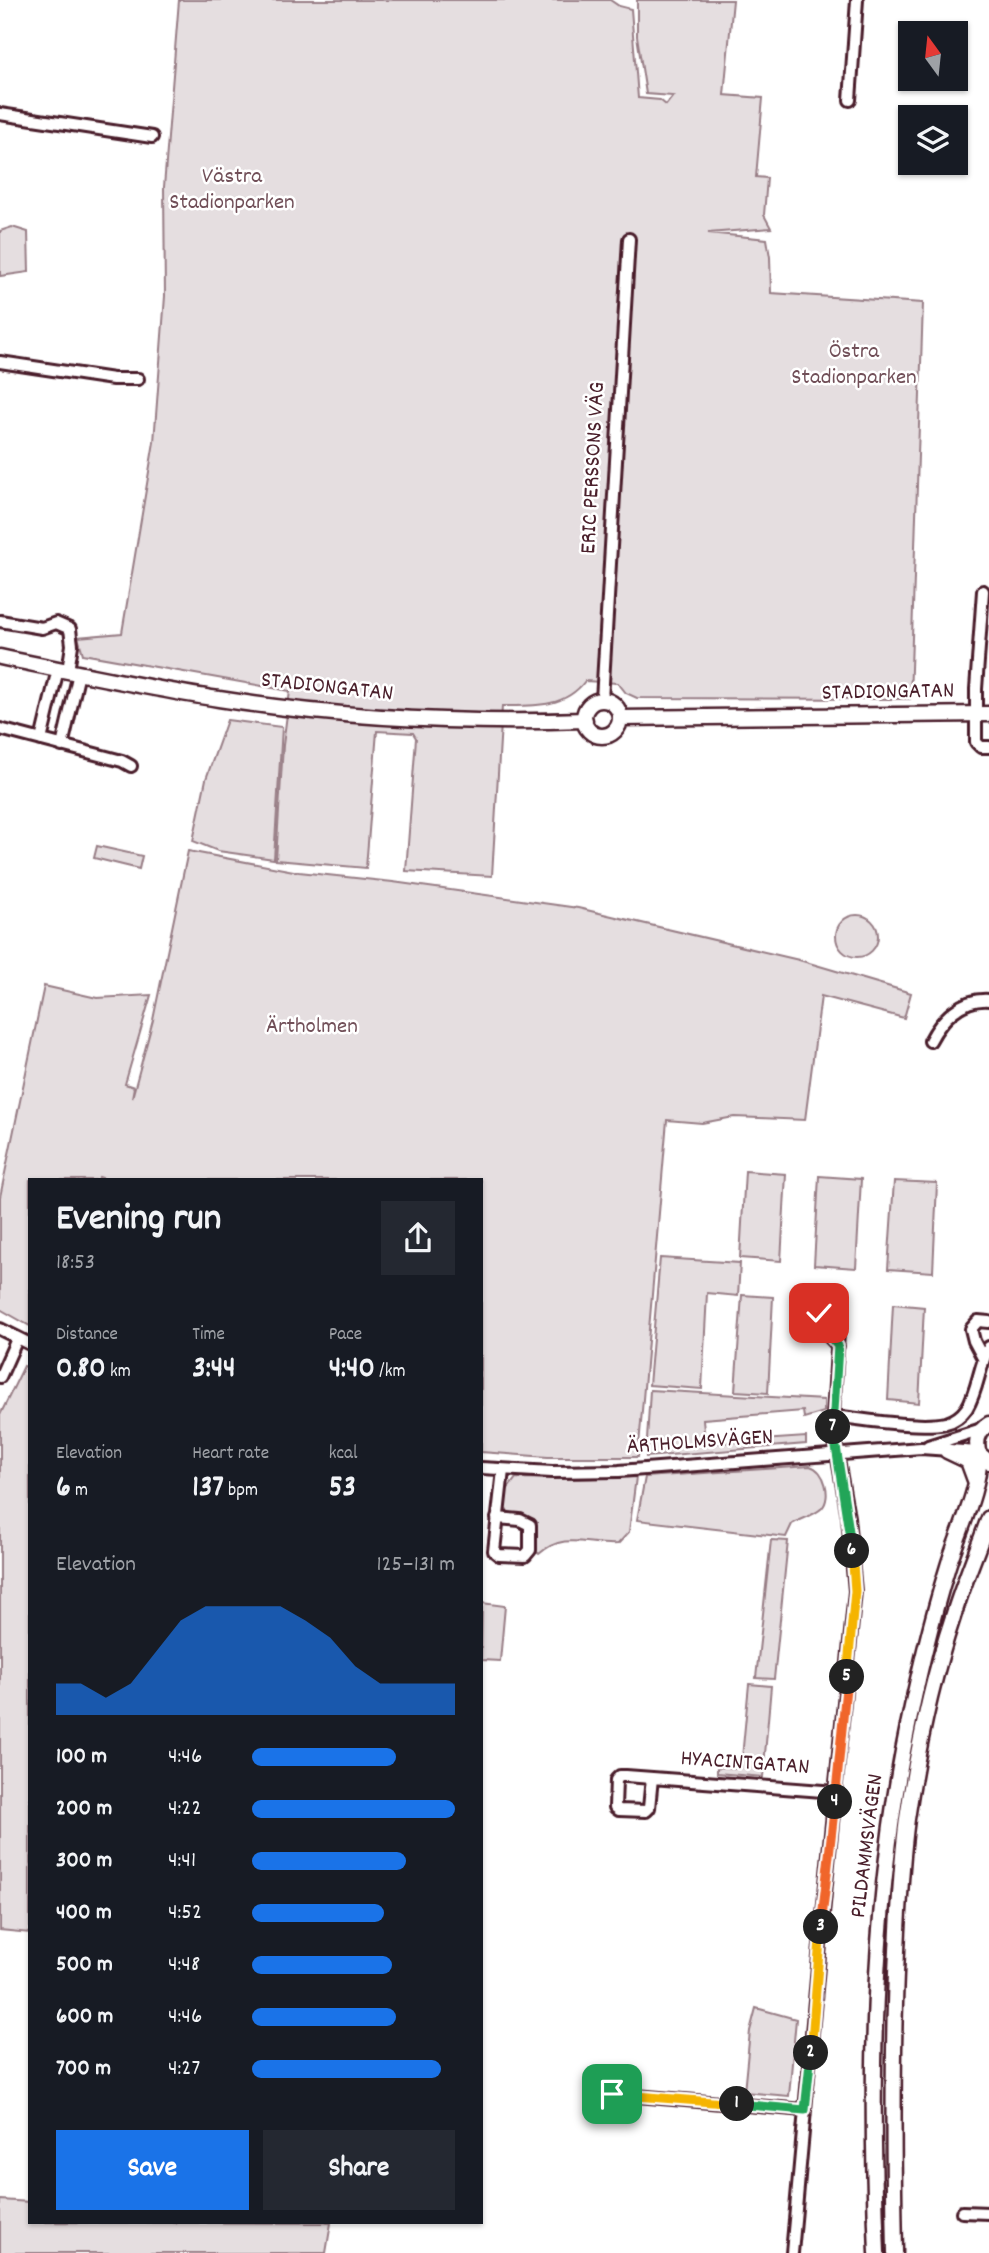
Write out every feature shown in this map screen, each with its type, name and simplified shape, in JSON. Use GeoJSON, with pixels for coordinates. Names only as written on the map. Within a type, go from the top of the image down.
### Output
{"type":"FeatureCollection","features":[{"type":"Feature","properties":{"kind":"main road","name":"STADIONGATAN"},"geometry":{"type":"LineString","coordinates":[[0,657],[216,699],[344,714],[501,723],[584,720],[592,733],[602,736],[616,730],[620,718],[982,714]]}},
{"type":"Feature","properties":{"kind":"main road"},"geometry":{"type":"LineString","coordinates":[[584,720],[591,705],[602,693],[617,707],[620,718]]}},
{"type":"Feature","properties":{"kind":"main road","name":"ÄRTHOLMSVÄGEN"},"geometry":{"type":"LineString","coordinates":[[982,1456],[977,1440],[986,1425]]}},
{"type":"Feature","properties":{"kind":"main road"},"geometry":{"type":"LineString","coordinates":[[947,1451],[968,1461],[975,1481]]}},
{"type":"Feature","properties":{"kind":"main road","name":"PILDAMMSVÄGEN"},"geometry":{"type":"LineString","coordinates":[[877,2253],[872,2118],[875,1999],[884,1878],[902,1754],[918,1670],[982,1456]]}},
{"type":"Feature","properties":{"kind":"main road","name":"PILDAMMSVÄGEN"},"geometry":{"type":"LineString","coordinates":[[895,2253],[893,2027],[901,1870],[917,1763],[937,1672],[952,1620],[989,1518]]}},
{"type":"Feature","properties":{"kind":"street"},"geometry":{"type":"LineString","coordinates":[[850,100],[857,0]]}},
{"type":"Feature","properties":{"kind":"street"},"geometry":{"type":"LineString","coordinates":[[0,114],[152,137]]}},
{"type":"Feature","properties":{"kind":"street","name":"ERIC PERSSONS VÄG"},"geometry":{"type":"LineString","coordinates":[[602,693],[629,239]]}},
{"type":"Feature","properties":{"kind":"street"},"geometry":{"type":"LineString","coordinates":[[0,362],[113,379],[138,379]]}},
{"type":"Feature","properties":{"kind":"street"},"geometry":{"type":"LineString","coordinates":[[983,591],[982,714],[976,742],[981,747],[989,747]]}},
{"type":"Feature","properties":{"kind":"street"},"geometry":{"type":"LineString","coordinates":[[0,621],[42,628],[56,623],[70,629],[72,645],[62,746]]}},
{"type":"Feature","properties":{"kind":"street"},"geometry":{"type":"LineString","coordinates":[[41,740],[68,671]]}},
{"type":"Feature","properties":{"kind":"street"},"geometry":{"type":"LineString","coordinates":[[0,729],[122,761],[131,766]]}},
{"type":"Feature","properties":{"kind":"street"},"geometry":{"type":"LineString","coordinates":[[930,1041],[939,1024],[967,1001],[989,1000]]}},
{"type":"Feature","properties":{"kind":"street"},"geometry":{"type":"LineString","coordinates":[[983,1358],[971,1329],[978,1321],[989,1322]]}},
{"type":"Feature","properties":{"kind":"street"},"geometry":{"type":"LineString","coordinates":[[0,1329],[28,1343]]}},
{"type":"Feature","properties":{"kind":"street"},"geometry":{"type":"LineString","coordinates":[[0,1377],[17,1339]]}},
{"type":"Feature","properties":{"kind":"street"},"geometry":{"type":"LineString","coordinates":[[792,2253],[855,1591],[848,1517],[833,1416],[838,1346]]}},
{"type":"Feature","properties":{"kind":"street"},"geometry":{"type":"LineString","coordinates":[[833,1416],[926,1424],[952,1421],[963,1413],[971,1401],[983,1358],[989,1347]]}},
{"type":"Feature","properties":{"kind":"street","name":"ÄRTHOLMSVÄGEN"},"geometry":{"type":"LineString","coordinates":[[921,1448],[986,1425]]}},
{"type":"Feature","properties":{"kind":"street","name":"ÄRTHOLMSVÄGEN"},"geometry":{"type":"LineString","coordinates":[[483,1468],[552,1472],[620,1471],[921,1448],[963,1450],[982,1456]]}},
{"type":"Feature","properties":{"kind":"street"},"geometry":{"type":"LineString","coordinates":[[497,1518],[520,1520],[530,1525],[530,1550],[526,1556],[496,1553],[497,1518],[503,1470]]}},
{"type":"Feature","properties":{"kind":"street","name":"HYACINTGATAN"},"geometry":{"type":"LineString","coordinates":[[652,1778],[836,1792]]}},
{"type":"Feature","properties":{"kind":"street"},"geometry":{"type":"LineString","coordinates":[[612,2094],[805,2110]]}},
{"type":"Feature","properties":{"kind":"street"},"geometry":{"type":"LineString","coordinates":[[962,2212],[989,2213]]}},
{"type":"Feature","properties":{"kind":"green space"},"geometry":{"type":"Polygon","coordinates":[[[179,0],[610,0],[631,9],[638,98],[660,100],[666,105],[673,96],[646,94],[637,36],[637,0],[733,0],[724,95],[763,98],[756,177],[767,178],[764,215],[771,228],[708,233],[767,239],[771,293],[923,303],[910,699],[637,698],[626,693],[618,683],[585,681],[577,690],[558,701],[537,705],[502,706],[492,876],[406,871],[416,738],[413,733],[377,731],[366,868],[276,860],[283,745],[290,691],[83,654],[78,637],[122,633],[154,442],[165,296],[164,187],[179,0]]]}},
{"type":"Feature","properties":{"kind":"green space"},"geometry":{"type":"Polygon","coordinates":[[[12,227],[28,232],[29,272],[0,276],[0,231],[12,227]]]}},
{"type":"Feature","properties":{"kind":"green space"},"geometry":{"type":"Polygon","coordinates":[[[227,720],[282,727],[274,859],[218,851],[193,841],[206,779],[227,720]]]}},
{"type":"Feature","properties":{"kind":"green space"},"geometry":{"type":"Polygon","coordinates":[[[97,846],[142,856],[139,869],[94,858],[97,846]]]}},
{"type":"Feature","properties":{"kind":"green space","name":"Ärtholmen"},"geometry":{"type":"Polygon","coordinates":[[[188,851],[299,872],[393,882],[578,908],[799,960],[911,993],[904,1018],[821,996],[805,1120],[734,1117],[702,1123],[667,1120],[638,1457],[548,1457],[483,1452],[483,1178],[28,1178],[28,1325],[0,1309],[0,1197],[44,986],[97,998],[151,995],[125,1084],[134,1087],[132,1098],[153,1020],[188,851]]]}},
{"type":"Feature","properties":{"kind":"green space"},"geometry":{"type":"Polygon","coordinates":[[[857,915],[872,921],[878,936],[872,951],[857,957],[842,951],[836,936],[842,921],[857,915]]]}},
{"type":"Feature","properties":{"kind":"green space"},"geometry":{"type":"Polygon","coordinates":[[[745,1171],[786,1174],[781,1261],[740,1258],[745,1171]]]}},
{"type":"Feature","properties":{"kind":"green space"},"geometry":{"type":"Polygon","coordinates":[[[819,1176],[861,1179],[856,1268],[814,1265],[819,1176]]]}},
{"type":"Feature","properties":{"kind":"green space"},"geometry":{"type":"Polygon","coordinates":[[[894,1181],[937,1183],[933,1272],[888,1269],[894,1181]]]}},
{"type":"Feature","properties":{"kind":"green space"},"geometry":{"type":"Polygon","coordinates":[[[660,1258],[740,1263],[738,1296],[707,1293],[702,1389],[649,1385],[660,1258]]]}},
{"type":"Feature","properties":{"kind":"green space"},"geometry":{"type":"Polygon","coordinates":[[[742,1295],[773,1297],[768,1393],[735,1391],[742,1295]]]}},
{"type":"Feature","properties":{"kind":"green space"},"geometry":{"type":"Polygon","coordinates":[[[893,1304],[924,1307],[919,1403],[888,1400],[893,1304]]]}},
{"type":"Feature","properties":{"kind":"green space"},"geometry":{"type":"Polygon","coordinates":[[[24,1366],[28,1367],[28,1933],[0,1930],[0,1415],[24,1366]]]}},
{"type":"Feature","properties":{"kind":"green space"},"geometry":{"type":"Polygon","coordinates":[[[650,1390],[824,1400],[824,1412],[804,1418],[803,1411],[703,1419],[705,1444],[806,1437],[806,1444],[646,1457],[650,1390]]]}},
{"type":"Feature","properties":{"kind":"green space"},"geometry":{"type":"Polygon","coordinates":[[[810,1466],[823,1478],[827,1491],[825,1503],[816,1513],[792,1524],[786,1537],[637,1520],[645,1477],[810,1466]]]}},
{"type":"Feature","properties":{"kind":"green space"},"geometry":{"type":"Polygon","coordinates":[[[636,1477],[629,1532],[618,1544],[567,1541],[549,1547],[539,1554],[534,1519],[515,1516],[505,1509],[507,1490],[516,1478],[636,1477]]]}},
{"type":"Feature","properties":{"kind":"green space"},"geometry":{"type":"Polygon","coordinates":[[[771,1540],[788,1541],[774,1679],[756,1678],[771,1540]]]}},
{"type":"Feature","properties":{"kind":"green space"},"geometry":{"type":"Polygon","coordinates":[[[483,1603],[505,1606],[500,1661],[483,1660],[483,1603]]]}},
{"type":"Feature","properties":{"kind":"green space"},"geometry":{"type":"Polygon","coordinates":[[[749,1684],[771,1686],[763,1777],[717,1773],[717,1767],[741,1768],[749,1684]]]}},
{"type":"Feature","properties":{"kind":"green space"},"geometry":{"type":"Polygon","coordinates":[[[756,2008],[796,2019],[789,2096],[744,2092],[750,2031],[756,2008]]]}},
{"type":"Feature","properties":{"kind":"green space"},"geometry":{"type":"Polygon","coordinates":[[[0,2200],[28,2202],[28,2224],[331,2224],[326,2253],[0,2253],[0,2200]]]}},
{"type":"Feature","properties":{"kind":"route"},"geometry":{"type":"LineString","coordinates":[[612,2094],[805,2110],[855,1591],[853,1553],[834,1436],[838,1346],[818,1323],[819,1313]]}},
{"type":"Feature","properties":{"kind":"park label","name":"Västra Stadionparken"},"geometry":{"type":"Point","coordinates":[232,190]}},
{"type":"Feature","properties":{"kind":"park label","name":"Östra Stadionparken"},"geometry":{"type":"Point","coordinates":[854,365]}}]}
